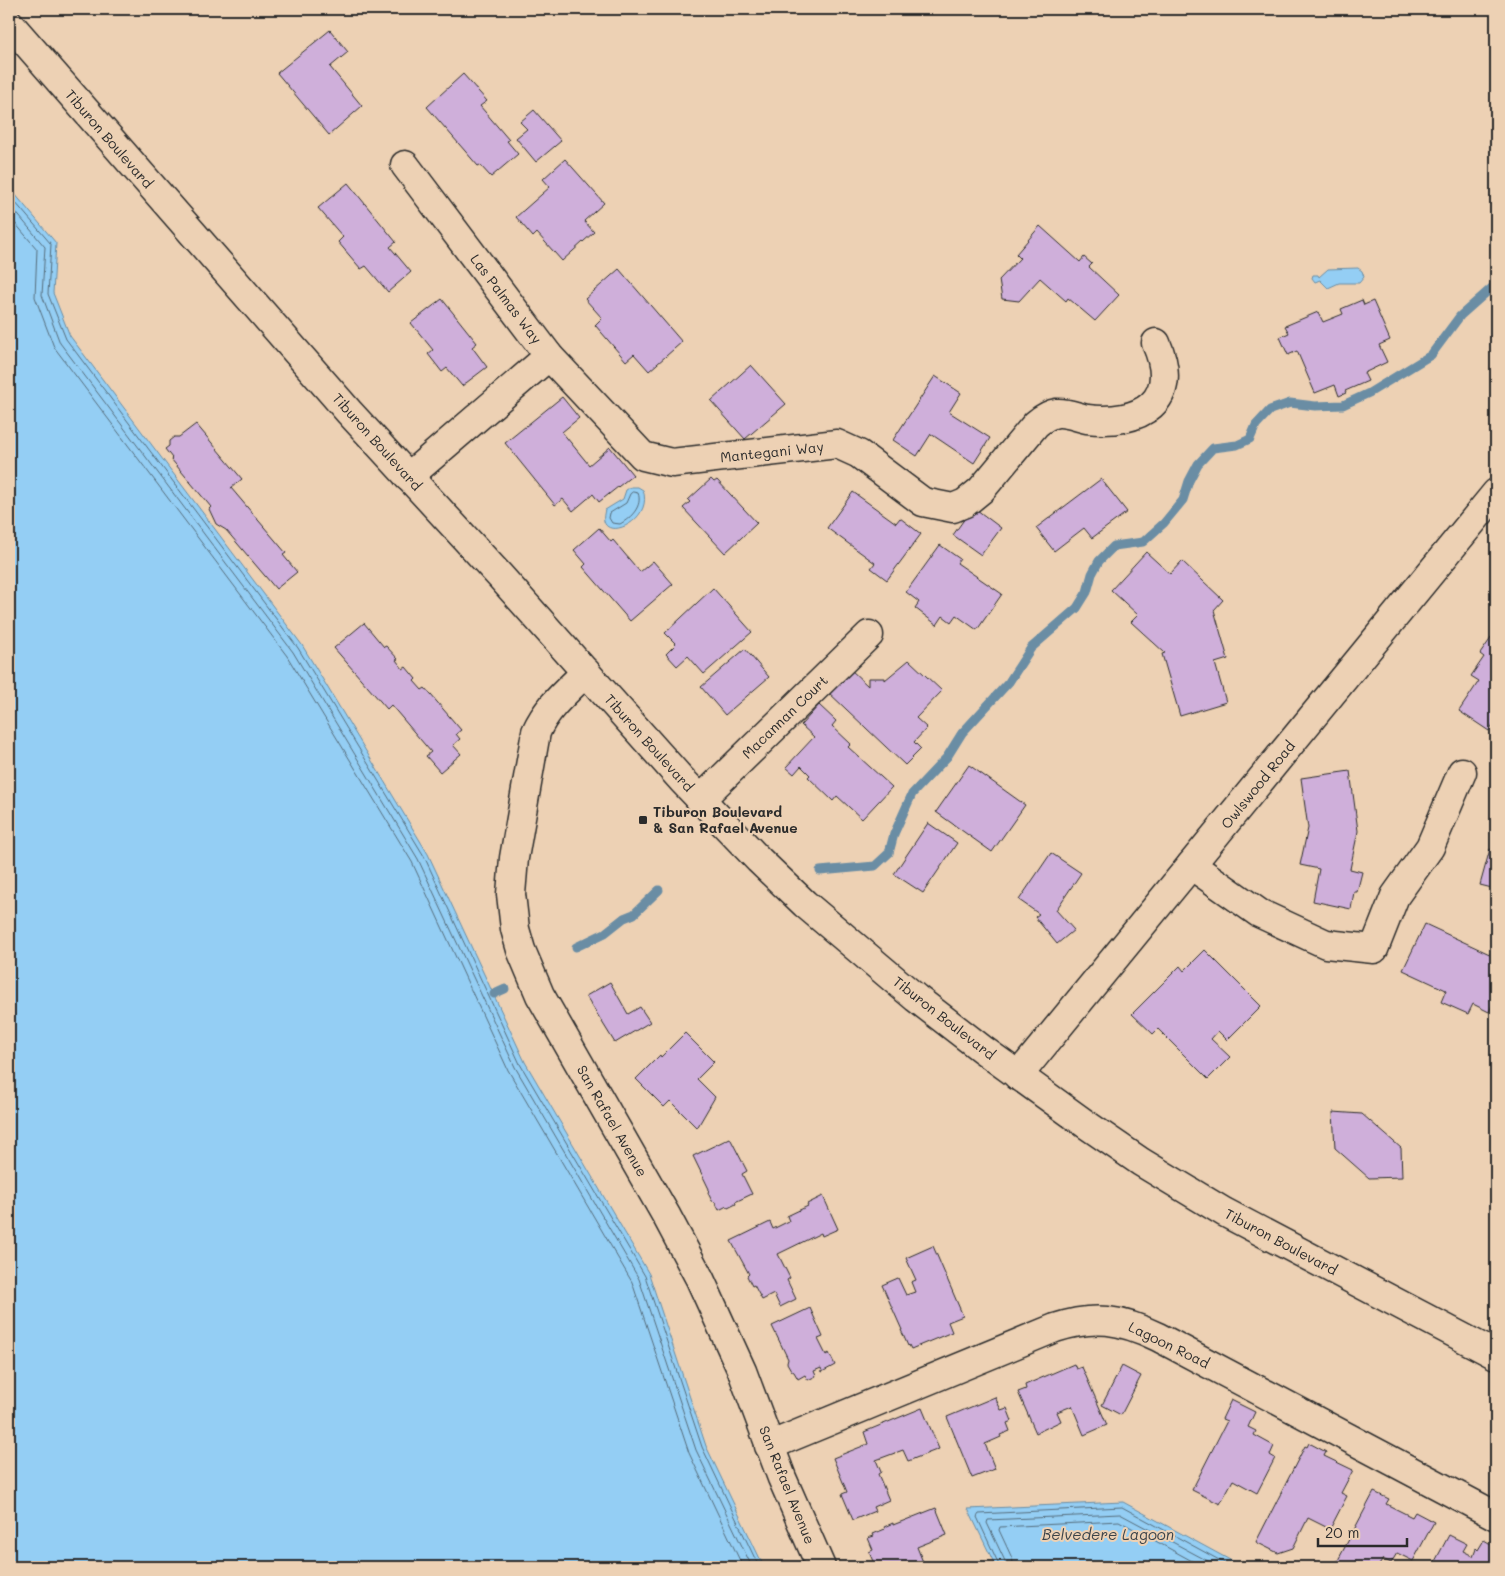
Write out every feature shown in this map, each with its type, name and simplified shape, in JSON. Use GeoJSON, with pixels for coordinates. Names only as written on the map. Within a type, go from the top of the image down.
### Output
{"type":"FeatureCollection","features":[{"type":"Feature","properties":{"kind":"street","name":"Tiburon Boulevard"},"geometry":{"type":"LineString","coordinates":[[9,23],[250,300],[700,800],[759,860],[824,920],[916,998],[1018,1076],[1114,1144],[1210,1204],[1496,1355]]}},
{"type":"Feature","properties":{"kind":"street","name":"Las Palmas Way"},"geometry":{"type":"LineString","coordinates":[[405,165],[549,356],[408,476]]}},
{"type":"Feature","properties":{"kind":"street","name":"Mantegani Way"},"geometry":{"type":"LineString","coordinates":[[549,356],[643,456],[672,463],[837,444],[859,454],[923,502],[953,508],[965,503],[981,490],[1036,424],[1046,417],[1056,413],[1086,419],[1111,420],[1138,414],[1149,408],[1162,389],[1164,377],[1161,353],[1156,343]]}},
{"type":"Feature","properties":{"kind":"street","name":"Owlswood Road"},"geometry":{"type":"LineString","coordinates":[[1018,1076],[1496,492]]}},
{"type":"Feature","properties":{"kind":"street","name":"Macannan Court"},"geometry":{"type":"LineString","coordinates":[[700,800],[869,635]]}},
{"type":"Feature","properties":{"kind":"street","name":"San Rafael Avenue"},"geometry":{"type":"LineString","coordinates":[[586,672],[549,708],[541,720],[535,738],[514,858],[511,894],[515,929],[521,950],[540,995],[667,1217],[700,1279],[742,1371],[769,1446],[821,1567]]}},
{"type":"Feature","properties":{"kind":"street"},"geometry":{"type":"LineString","coordinates":[[1191,866],[1259,913],[1326,944],[1374,949],[1395,896],[1430,847],[1462,772]]}},
{"type":"Feature","properties":{"kind":"street","name":"Lagoon Road"},"geometry":{"type":"LineString","coordinates":[[769,1446],[1055,1328],[1083,1321],[1112,1320],[1135,1326],[1158,1337],[1496,1516]]}},
{"type":"Feature","properties":{"kind":"water"},"geometry":{"type":"Polygon","coordinates":[[[9,187],[56,243],[53,293],[70,336],[302,645],[428,854],[525,1062],[649,1274],[706,1446],[764,1567],[9,1567],[9,187]]]}},
{"type":"Feature","properties":{"kind":"water"},"geometry":{"type":"Polygon","coordinates":[[[1358,268],[1362,271],[1364,277],[1359,283],[1339,283],[1328,288],[1320,280],[1315,282],[1312,278],[1313,275],[1318,275],[1319,277],[1328,269],[1358,268]]]}},
{"type":"Feature","properties":{"kind":"water"},"geometry":{"type":"Polygon","coordinates":[[[631,487],[638,487],[643,490],[644,502],[641,513],[624,526],[608,527],[604,521],[605,510],[623,499],[626,490],[631,487]]]}},
{"type":"Feature","properties":{"kind":"water","name":"Belvedere Lagoon"},"geometry":{"type":"Polygon","coordinates":[[[1123,1502],[1243,1567],[996,1567],[968,1509],[1123,1502]]]}},
{"type":"Feature","properties":{"kind":"building"},"geometry":{"type":"Polygon","coordinates":[[[330,30],[348,52],[330,67],[362,106],[329,135],[277,73],[330,30]]]}},
{"type":"Feature","properties":{"kind":"building"},"geometry":{"type":"Polygon","coordinates":[[[463,74],[487,101],[480,106],[509,140],[507,141],[518,154],[491,177],[480,165],[478,166],[427,107],[463,74]]]}},
{"type":"Feature","properties":{"kind":"building"},"geometry":{"type":"Polygon","coordinates":[[[534,110],[561,141],[536,162],[516,138],[527,129],[520,122],[534,110]]]}},
{"type":"Feature","properties":{"kind":"building"},"geometry":{"type":"Polygon","coordinates":[[[565,159],[604,203],[584,221],[594,232],[562,261],[537,233],[533,237],[516,217],[550,187],[543,179],[565,159]]]}},
{"type":"Feature","properties":{"kind":"building"},"geometry":{"type":"Polygon","coordinates":[[[348,183],[396,242],[390,247],[411,272],[388,292],[366,266],[361,269],[338,242],[343,237],[318,208],[348,183]]]}},
{"type":"Feature","properties":{"kind":"building"},"geometry":{"type":"Polygon","coordinates":[[[1040,226],[1080,262],[1084,257],[1092,264],[1089,267],[1119,295],[1095,321],[1068,298],[1066,301],[1040,278],[1019,301],[1002,299],[999,280],[1020,258],[1016,254],[1040,226]]]}},
{"type":"Feature","properties":{"kind":"building"},"geometry":{"type":"Polygon","coordinates":[[[619,269],[682,342],[649,371],[634,354],[626,361],[595,325],[602,318],[585,299],[619,269]]]}},
{"type":"Feature","properties":{"kind":"building"},"geometry":{"type":"Polygon","coordinates":[[[442,299],[477,343],[472,347],[487,367],[462,386],[447,368],[442,372],[428,354],[433,350],[411,323],[442,299]]]}},
{"type":"Feature","properties":{"kind":"building"},"geometry":{"type":"Polygon","coordinates":[[[1362,300],[1364,305],[1373,301],[1390,340],[1379,345],[1387,362],[1364,373],[1368,381],[1345,391],[1346,393],[1339,396],[1335,385],[1315,393],[1297,351],[1288,355],[1280,337],[1289,333],[1285,326],[1318,312],[1323,322],[1343,314],[1341,309],[1362,300]]]}},
{"type":"Feature","properties":{"kind":"building"},"geometry":{"type":"Polygon","coordinates":[[[751,365],[786,404],[745,439],[711,401],[751,365]]]}},
{"type":"Feature","properties":{"kind":"building"},"geometry":{"type":"Polygon","coordinates":[[[935,376],[961,393],[949,412],[990,438],[974,463],[931,434],[917,456],[893,440],[935,376]]]}},
{"type":"Feature","properties":{"kind":"building"},"geometry":{"type":"Polygon","coordinates":[[[562,397],[579,418],[562,432],[589,465],[610,447],[633,475],[599,502],[593,494],[573,511],[563,499],[555,505],[505,443],[562,397]]]}},
{"type":"Feature","properties":{"kind":"building"},"geometry":{"type":"Polygon","coordinates":[[[196,424],[242,479],[231,488],[286,553],[283,555],[297,572],[276,589],[226,530],[216,524],[209,509],[211,507],[171,459],[165,449],[169,446],[169,441],[174,437],[179,437],[196,424]]]}},
{"type":"Feature","properties":{"kind":"building"},"geometry":{"type":"Polygon","coordinates":[[[711,479],[714,482],[717,480],[757,523],[725,553],[683,508],[690,502],[688,500],[711,479]]]}},
{"type":"Feature","properties":{"kind":"building"},"geometry":{"type":"Polygon","coordinates":[[[1101,479],[1127,512],[1092,538],[1084,528],[1054,551],[1036,528],[1101,479]]]}},
{"type":"Feature","properties":{"kind":"building"},"geometry":{"type":"Polygon","coordinates":[[[853,492],[896,523],[900,518],[921,534],[887,580],[871,568],[875,563],[827,528],[853,492]]]}},
{"type":"Feature","properties":{"kind":"building"},"geometry":{"type":"Polygon","coordinates":[[[973,507],[1001,528],[981,555],[953,535],[973,507]]]}},
{"type":"Feature","properties":{"kind":"building"},"geometry":{"type":"Polygon","coordinates":[[[599,528],[611,542],[613,540],[640,572],[653,561],[673,584],[630,621],[583,567],[586,564],[574,550],[599,528]]]}},
{"type":"Feature","properties":{"kind":"building"},"geometry":{"type":"Polygon","coordinates":[[[940,545],[960,559],[957,563],[1002,594],[977,630],[956,615],[951,622],[943,616],[937,625],[915,608],[919,602],[906,592],[940,545]]]}},
{"type":"Feature","properties":{"kind":"building"},"geometry":{"type":"Polygon","coordinates":[[[1146,552],[1170,574],[1182,561],[1223,600],[1214,610],[1228,659],[1215,663],[1226,702],[1180,716],[1162,654],[1165,653],[1131,622],[1138,615],[1111,590],[1146,552]]]}},
{"type":"Feature","properties":{"kind":"building"},"geometry":{"type":"Polygon","coordinates":[[[713,588],[752,632],[704,674],[688,656],[677,666],[666,654],[676,644],[665,633],[713,588]]]}},
{"type":"Feature","properties":{"kind":"building"},"geometry":{"type":"Polygon","coordinates":[[[364,623],[384,647],[386,646],[398,659],[396,660],[403,669],[406,667],[422,690],[425,688],[461,730],[456,734],[460,739],[453,745],[461,754],[440,772],[426,756],[431,752],[391,705],[387,709],[334,648],[364,623]]]}},
{"type":"Feature","properties":{"kind":"building"},"geometry":{"type":"Polygon","coordinates":[[[1496,631],[1496,719],[1489,731],[1459,711],[1479,681],[1471,676],[1484,657],[1480,654],[1496,631]]]}},
{"type":"Feature","properties":{"kind":"building"},"geometry":{"type":"Polygon","coordinates":[[[745,649],[769,677],[725,715],[701,687],[745,649]]]}},
{"type":"Feature","properties":{"kind":"building"},"geometry":{"type":"Polygon","coordinates":[[[909,660],[942,691],[916,718],[927,728],[914,742],[921,749],[905,765],[827,691],[849,668],[868,686],[868,678],[885,678],[885,680],[909,660]]]}},
{"type":"Feature","properties":{"kind":"building"},"geometry":{"type":"Polygon","coordinates":[[[819,705],[836,721],[832,726],[851,744],[848,747],[892,787],[862,819],[837,796],[833,801],[808,777],[810,775],[801,766],[794,774],[786,767],[814,737],[801,725],[819,705]]]}},
{"type":"Feature","properties":{"kind":"building"},"geometry":{"type":"Polygon","coordinates":[[[969,765],[1025,805],[992,852],[936,812],[969,765]]]}},
{"type":"Feature","properties":{"kind":"building"},"geometry":{"type":"Polygon","coordinates":[[[1350,771],[1358,831],[1350,869],[1362,872],[1357,892],[1354,892],[1351,909],[1313,901],[1319,869],[1300,865],[1308,828],[1301,778],[1350,771]]]}},
{"type":"Feature","properties":{"kind":"building"},"geometry":{"type":"Polygon","coordinates":[[[928,823],[957,843],[923,893],[894,874],[928,823]]]}},
{"type":"Feature","properties":{"kind":"building"},"geometry":{"type":"Polygon","coordinates":[[[1490,849],[1496,851],[1496,889],[1480,885],[1490,849]]]}},
{"type":"Feature","properties":{"kind":"building"},"geometry":{"type":"Polygon","coordinates":[[[1051,853],[1081,873],[1056,910],[1074,930],[1057,944],[1035,917],[1039,914],[1019,900],[1051,853]]]}},
{"type":"Feature","properties":{"kind":"building"},"geometry":{"type":"Polygon","coordinates":[[[1425,924],[1496,957],[1496,997],[1489,1012],[1473,1004],[1468,1014],[1441,1002],[1446,990],[1403,970],[1425,924]]]}},
{"type":"Feature","properties":{"kind":"building"},"geometry":{"type":"Polygon","coordinates":[[[1205,950],[1261,1006],[1227,1040],[1218,1031],[1211,1039],[1230,1057],[1208,1079],[1158,1029],[1153,1034],[1132,1014],[1180,966],[1184,971],[1205,950]]]}},
{"type":"Feature","properties":{"kind":"building"},"geometry":{"type":"Polygon","coordinates":[[[610,982],[628,1014],[640,1007],[650,1022],[615,1043],[586,996],[610,982]]]}},
{"type":"Feature","properties":{"kind":"building"},"geometry":{"type":"Polygon","coordinates":[[[685,1033],[714,1062],[697,1079],[715,1097],[697,1128],[670,1101],[664,1107],[636,1079],[685,1033]]]}},
{"type":"Feature","properties":{"kind":"building"},"geometry":{"type":"Polygon","coordinates":[[[1333,1112],[1362,1114],[1401,1148],[1402,1177],[1369,1178],[1335,1148],[1333,1112]]]}},
{"type":"Feature","properties":{"kind":"building"},"geometry":{"type":"Polygon","coordinates":[[[730,1138],[747,1171],[742,1174],[752,1194],[735,1202],[736,1204],[728,1208],[727,1206],[719,1210],[708,1193],[709,1189],[693,1156],[730,1138]]]}},
{"type":"Feature","properties":{"kind":"building"},"geometry":{"type":"Polygon","coordinates":[[[823,1196],[838,1229],[822,1236],[821,1233],[778,1254],[790,1278],[787,1280],[796,1299],[780,1307],[774,1294],[762,1300],[754,1285],[752,1286],[747,1276],[749,1274],[731,1241],[770,1222],[773,1229],[789,1221],[787,1216],[823,1196]]]}},
{"type":"Feature","properties":{"kind":"building"},"geometry":{"type":"Polygon","coordinates":[[[933,1246],[963,1316],[948,1322],[952,1332],[911,1349],[882,1285],[898,1278],[906,1295],[915,1292],[911,1282],[916,1280],[906,1258],[933,1246]]]}},
{"type":"Feature","properties":{"kind":"building"},"geometry":{"type":"Polygon","coordinates":[[[810,1308],[823,1337],[818,1339],[826,1355],[829,1353],[835,1365],[822,1372],[821,1368],[814,1371],[816,1376],[808,1380],[805,1375],[798,1379],[791,1370],[787,1363],[788,1359],[772,1326],[810,1308]]]}},
{"type":"Feature","properties":{"kind":"building"},"geometry":{"type":"Polygon","coordinates":[[[1074,1364],[1076,1369],[1082,1367],[1107,1425],[1084,1435],[1072,1406],[1057,1412],[1061,1421],[1036,1433],[1018,1392],[1026,1389],[1025,1385],[1074,1364]]]}},
{"type":"Feature","properties":{"kind":"building"},"geometry":{"type":"Polygon","coordinates":[[[1122,1366],[1141,1376],[1121,1415],[1102,1405],[1122,1366]]]}},
{"type":"Feature","properties":{"kind":"building"},"geometry":{"type":"Polygon","coordinates":[[[995,1397],[1001,1410],[1007,1408],[1012,1421],[1007,1423],[1010,1431],[985,1444],[995,1469],[972,1478],[947,1417],[995,1397]]]}},
{"type":"Feature","properties":{"kind":"building"},"geometry":{"type":"Polygon","coordinates":[[[1231,1400],[1255,1412],[1248,1427],[1256,1431],[1254,1435],[1274,1446],[1270,1455],[1275,1458],[1257,1493],[1233,1480],[1220,1504],[1192,1490],[1227,1421],[1222,1419],[1231,1400]]]}},
{"type":"Feature","properties":{"kind":"building"},"geometry":{"type":"Polygon","coordinates":[[[922,1408],[939,1449],[908,1461],[903,1450],[876,1460],[881,1472],[878,1474],[889,1500],[873,1507],[875,1511],[853,1520],[842,1494],[847,1492],[833,1458],[868,1444],[864,1432],[922,1408]]]}},
{"type":"Feature","properties":{"kind":"building"},"geometry":{"type":"Polygon","coordinates":[[[1309,1443],[1326,1452],[1324,1456],[1353,1470],[1341,1493],[1347,1496],[1330,1529],[1308,1518],[1293,1548],[1278,1553],[1256,1542],[1305,1446],[1307,1447],[1309,1443]]]}},
{"type":"Feature","properties":{"kind":"building"},"geometry":{"type":"Polygon","coordinates":[[[1374,1492],[1389,1499],[1386,1504],[1412,1517],[1415,1512],[1434,1522],[1413,1561],[1397,1553],[1391,1563],[1383,1559],[1378,1567],[1343,1567],[1336,1564],[1374,1492]]]}},
{"type":"Feature","properties":{"kind":"building"},"geometry":{"type":"Polygon","coordinates":[[[936,1508],[947,1535],[917,1547],[925,1567],[873,1567],[875,1566],[869,1552],[873,1550],[868,1538],[893,1523],[893,1525],[936,1508]]]}},
{"type":"Feature","properties":{"kind":"building"},"geometry":{"type":"Polygon","coordinates":[[[1449,1535],[1467,1544],[1463,1551],[1473,1556],[1476,1548],[1478,1550],[1484,1540],[1496,1547],[1496,1567],[1432,1567],[1449,1535]]]}},
{"type":"Feature","properties":{"kind":"waterway"},"geometry":{"type":"LineString","coordinates":[[820,871],[875,866],[889,853],[894,834],[912,794],[947,757],[962,733],[1009,682],[1031,648],[1077,608],[1087,592],[1092,574],[1099,561],[1114,546],[1143,542],[1164,523],[1183,500],[1189,481],[1198,464],[1213,448],[1237,445],[1250,439],[1256,425],[1270,410],[1290,403],[1315,406],[1343,405],[1369,393],[1431,355],[1460,316],[1496,284]]}},
{"type":"Feature","properties":{"kind":"waterway"},"geometry":{"type":"LineString","coordinates":[[576,947],[605,933],[624,918],[634,914],[659,890]]}},
{"type":"Feature","properties":{"kind":"waterway"},"geometry":{"type":"LineString","coordinates":[[494,994],[505,989]]}},
{"type":"Feature","properties":{"kind":"place","name":"Tiburon Boulevard & San Rafael Avenue"},"geometry":{"type":"Point","coordinates":[643,820]}}]}
